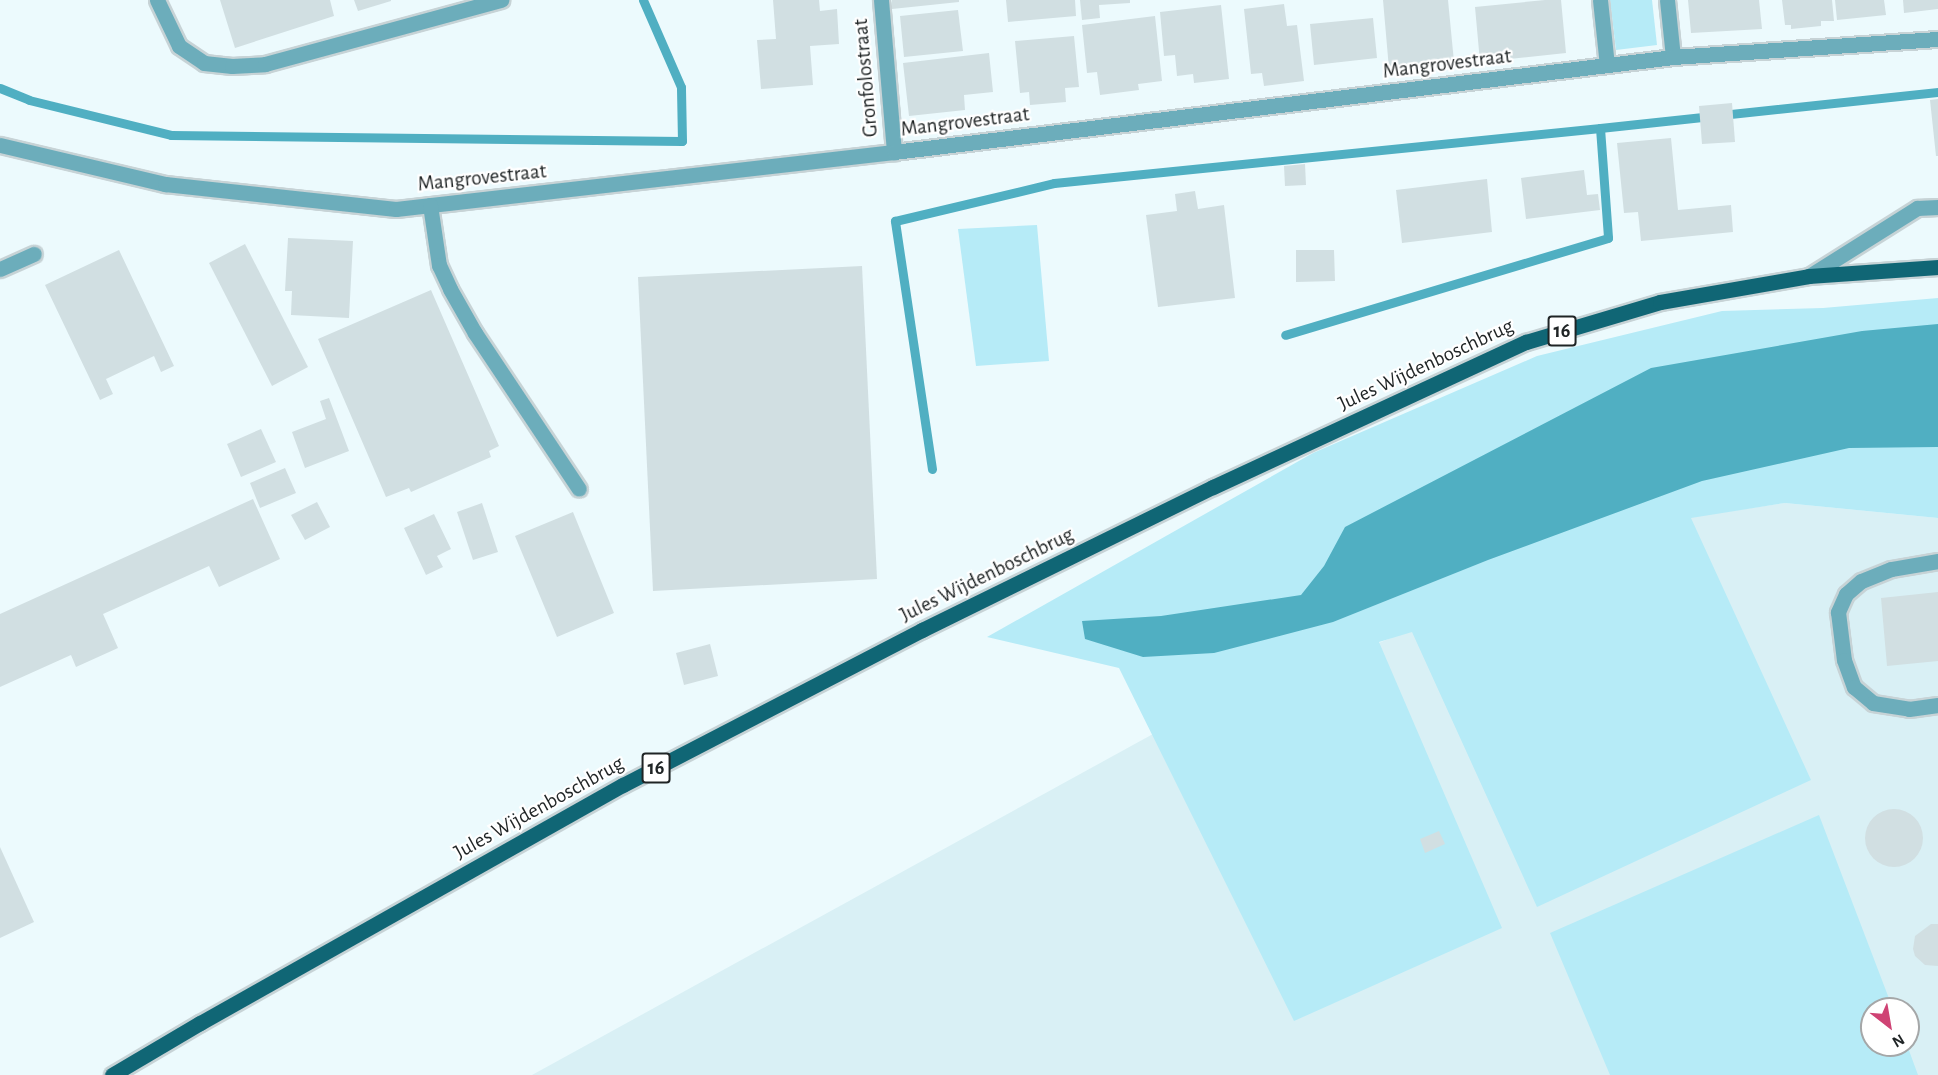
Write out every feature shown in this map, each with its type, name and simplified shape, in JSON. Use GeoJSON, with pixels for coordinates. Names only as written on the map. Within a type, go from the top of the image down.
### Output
{"type":"FeatureCollection","features":[{"type":"Feature","properties":{"kind":"main road","name":"Jules Wijdenboschbrug"},"geometry":{"type":"LineString","coordinates":[[112,1075],[623,785],[922,630],[1213,487],[1526,342],[1660,302],[1809,276],[1938,267]]}},
{"type":"Feature","properties":{"kind":"street"},"geometry":{"type":"LineString","coordinates":[[157,0],[178,46],[204,63],[232,66],[265,64],[501,0]]}},
{"type":"Feature","properties":{"kind":"street","name":"Gronfolostraat"},"geometry":{"type":"LineString","coordinates":[[881,0],[894,152]]}},
{"type":"Feature","properties":{"kind":"street"},"geometry":{"type":"LineString","coordinates":[[1600,0],[1607,65]]}},
{"type":"Feature","properties":{"kind":"street"},"geometry":{"type":"LineString","coordinates":[[1667,0],[1673,57]]}},
{"type":"Feature","properties":{"kind":"street","name":"Mangrovestraat"},"geometry":{"type":"LineString","coordinates":[[0,145],[165,184],[396,209],[894,152],[1673,57],[1938,39]]}},
{"type":"Feature","properties":{"kind":"street"},"geometry":{"type":"LineString","coordinates":[[430,205],[439,265],[450,289],[475,333],[579,489]]}},
{"type":"Feature","properties":{"kind":"street"},"geometry":{"type":"LineString","coordinates":[[1809,276],[1917,208],[1938,207]]}},
{"type":"Feature","properties":{"kind":"street"},"geometry":{"type":"LineString","coordinates":[[0,269],[34,254]]}},
{"type":"Feature","properties":{"kind":"street"},"geometry":{"type":"LineString","coordinates":[[1938,561],[1890,569],[1861,581],[1846,594],[1838,612],[1844,660],[1854,687],[1873,703],[1909,709],[1938,705]]}},
{"type":"Feature","properties":{"kind":"shaded area"},"geometry":{"type":"Polygon","coordinates":[[[1610,0],[1652,0],[1657,45],[1616,50],[1610,0]]]}},
{"type":"Feature","properties":{"kind":"shaded area"},"geometry":{"type":"Polygon","coordinates":[[[1037,225],[1049,361],[976,366],[958,229],[1037,225]]]}},
{"type":"Feature","properties":{"kind":"shaded area"},"geometry":{"type":"Polygon","coordinates":[[[1938,298],[1938,518],[1785,503],[1691,518],[1811,780],[1537,907],[1412,632],[1379,642],[1502,928],[1294,1021],[1119,668],[987,637],[1313,453],[1537,356],[1722,311],[1823,308],[1938,298]]]}},
{"type":"Feature","properties":{"kind":"shaded area"},"geometry":{"type":"Polygon","coordinates":[[[1938,324],[1938,447],[1849,448],[1702,481],[1488,560],[1333,622],[1214,653],[1143,657],[1085,639],[1082,621],[1161,616],[1301,595],[1324,566],[1345,527],[1651,368],[1862,331],[1938,324]]]}},
{"type":"Feature","properties":{"kind":"shaded area"},"geometry":{"type":"Polygon","coordinates":[[[1785,503],[1938,518],[1938,1075],[532,1075],[1153,734],[1691,517],[1785,503]]]}},
{"type":"Feature","properties":{"kind":"shaded area"},"geometry":{"type":"Polygon","coordinates":[[[1819,815],[1888,997],[1860,997],[1860,1057],[1911,1057],[1918,1075],[1610,1075],[1550,933],[1819,815]]]}},
{"type":"Feature","properties":{"kind":"building"},"geometry":{"type":"Polygon","coordinates":[[[220,0],[330,0],[334,16],[235,48],[220,0]]]}},
{"type":"Feature","properties":{"kind":"building"},"geometry":{"type":"Polygon","coordinates":[[[354,0],[391,0],[391,1],[358,11],[354,0]]]}},
{"type":"Feature","properties":{"kind":"building"},"geometry":{"type":"Polygon","coordinates":[[[773,0],[819,0],[820,11],[837,9],[839,44],[810,46],[813,85],[761,89],[757,40],[776,39],[773,0]]]}},
{"type":"Feature","properties":{"kind":"building"},"geometry":{"type":"Polygon","coordinates":[[[892,0],[959,0],[959,2],[892,9],[892,0]]]}},
{"type":"Feature","properties":{"kind":"building"},"geometry":{"type":"Polygon","coordinates":[[[1006,0],[1075,0],[1076,16],[1008,22],[1006,0]]]}},
{"type":"Feature","properties":{"kind":"building"},"geometry":{"type":"Polygon","coordinates":[[[1080,0],[1130,0],[1130,3],[1099,5],[1100,18],[1082,20],[1080,0]]]}},
{"type":"Feature","properties":{"kind":"building"},"geometry":{"type":"Polygon","coordinates":[[[1383,0],[1448,0],[1454,62],[1389,69],[1383,0]]]}},
{"type":"Feature","properties":{"kind":"building"},"geometry":{"type":"Polygon","coordinates":[[[1561,0],[1566,53],[1480,62],[1475,7],[1561,0]]]}},
{"type":"Feature","properties":{"kind":"building"},"geometry":{"type":"Polygon","coordinates":[[[1688,0],[1759,0],[1762,29],[1691,33],[1688,0]]]}},
{"type":"Feature","properties":{"kind":"building"},"geometry":{"type":"Polygon","coordinates":[[[1782,0],[1832,0],[1834,21],[1821,21],[1821,26],[1791,29],[1791,25],[1785,25],[1782,0]]]}},
{"type":"Feature","properties":{"kind":"building"},"geometry":{"type":"Polygon","coordinates":[[[1835,0],[1884,0],[1886,15],[1837,20],[1835,0]]]}},
{"type":"Feature","properties":{"kind":"building"},"geometry":{"type":"Polygon","coordinates":[[[1903,0],[1938,0],[1938,9],[1904,13],[1903,0]]]}},
{"type":"Feature","properties":{"kind":"building"},"geometry":{"type":"Polygon","coordinates":[[[1284,4],[1287,26],[1297,25],[1304,81],[1264,86],[1262,73],[1251,74],[1244,9],[1284,4]]]}},
{"type":"Feature","properties":{"kind":"building"},"geometry":{"type":"Polygon","coordinates":[[[1221,5],[1229,79],[1194,83],[1193,74],[1177,76],[1175,55],[1164,56],[1160,12],[1221,5]]]}},
{"type":"Feature","properties":{"kind":"building"},"geometry":{"type":"Polygon","coordinates":[[[958,10],[963,51],[904,57],[900,16],[958,10]]]}},
{"type":"Feature","properties":{"kind":"building"},"geometry":{"type":"Polygon","coordinates":[[[1155,16],[1162,81],[1138,84],[1139,90],[1100,95],[1097,72],[1087,73],[1082,25],[1155,16]]]}},
{"type":"Feature","properties":{"kind":"building"},"geometry":{"type":"Polygon","coordinates":[[[1373,18],[1377,58],[1314,65],[1310,24],[1373,18]]]}},
{"type":"Feature","properties":{"kind":"building"},"geometry":{"type":"Polygon","coordinates":[[[1074,36],[1079,87],[1065,88],[1066,102],[1030,105],[1029,92],[1020,93],[1015,41],[1074,36]]]}},
{"type":"Feature","properties":{"kind":"building"},"geometry":{"type":"Polygon","coordinates":[[[989,53],[993,92],[964,95],[965,110],[909,116],[903,63],[989,53]]]}},
{"type":"Feature","properties":{"kind":"building"},"geometry":{"type":"Polygon","coordinates":[[[1938,99],[1938,156],[1936,156],[1930,100],[1938,99]]]}},
{"type":"Feature","properties":{"kind":"building"},"geometry":{"type":"Polygon","coordinates":[[[1732,103],[1735,142],[1702,144],[1699,106],[1732,103]]]}},
{"type":"Feature","properties":{"kind":"building"},"geometry":{"type":"Polygon","coordinates":[[[1671,138],[1678,210],[1731,205],[1733,232],[1641,241],[1638,212],[1624,213],[1617,143],[1671,138]]]}},
{"type":"Feature","properties":{"kind":"building"},"geometry":{"type":"Polygon","coordinates":[[[1305,164],[1306,185],[1285,186],[1284,166],[1305,164]]]}},
{"type":"Feature","properties":{"kind":"building"},"geometry":{"type":"Polygon","coordinates":[[[1584,170],[1587,195],[1598,194],[1600,210],[1526,219],[1521,178],[1584,170]]]}},
{"type":"Feature","properties":{"kind":"building"},"geometry":{"type":"Polygon","coordinates":[[[1487,179],[1492,232],[1402,243],[1396,190],[1487,179]]]}},
{"type":"Feature","properties":{"kind":"building"},"geometry":{"type":"Polygon","coordinates":[[[1195,191],[1198,209],[1224,205],[1235,298],[1158,307],[1146,215],[1177,211],[1175,194],[1195,191]]]}},
{"type":"Feature","properties":{"kind":"building"},"geometry":{"type":"Polygon","coordinates":[[[288,238],[353,241],[349,318],[291,315],[292,291],[285,291],[288,238]]]}},
{"type":"Feature","properties":{"kind":"building"},"geometry":{"type":"Polygon","coordinates":[[[245,244],[308,367],[272,386],[209,263],[245,244]]]}},
{"type":"Feature","properties":{"kind":"building"},"geometry":{"type":"Polygon","coordinates":[[[119,250],[174,366],[161,372],[154,356],[106,379],[113,394],[100,400],[45,285],[119,250]]]}},
{"type":"Feature","properties":{"kind":"building"},"geometry":{"type":"Polygon","coordinates":[[[1296,250],[1334,250],[1335,281],[1296,282],[1296,250]]]}},
{"type":"Feature","properties":{"kind":"building"},"geometry":{"type":"Polygon","coordinates":[[[862,266],[877,579],[653,591],[638,277],[862,266]]]}},
{"type":"Feature","properties":{"kind":"building"},"geometry":{"type":"Polygon","coordinates":[[[431,290],[499,446],[489,451],[491,457],[411,492],[409,488],[386,497],[318,339],[431,290]]]}},
{"type":"Feature","properties":{"kind":"building"},"geometry":{"type":"Polygon","coordinates":[[[329,398],[349,451],[305,468],[292,432],[326,419],[320,401],[329,398]]]}},
{"type":"Feature","properties":{"kind":"building"},"geometry":{"type":"Polygon","coordinates":[[[261,429],[276,462],[241,477],[227,444],[261,429]]]}},
{"type":"Feature","properties":{"kind":"building"},"geometry":{"type":"Polygon","coordinates":[[[285,468],[296,493],[260,508],[250,483],[285,468]]]}},
{"type":"Feature","properties":{"kind":"building"},"geometry":{"type":"Polygon","coordinates":[[[253,499],[280,559],[219,587],[209,566],[103,614],[118,648],[76,667],[71,655],[0,687],[0,614],[253,499]]]}},
{"type":"Feature","properties":{"kind":"building"},"geometry":{"type":"Polygon","coordinates":[[[317,502],[330,527],[305,540],[291,515],[317,502]]]}},
{"type":"Feature","properties":{"kind":"building"},"geometry":{"type":"Polygon","coordinates":[[[482,503],[498,552],[473,560],[457,512],[482,503]]]}},
{"type":"Feature","properties":{"kind":"building"},"geometry":{"type":"Polygon","coordinates":[[[573,512],[614,613],[557,637],[515,536],[573,512]]]}},
{"type":"Feature","properties":{"kind":"building"},"geometry":{"type":"Polygon","coordinates":[[[434,514],[451,549],[437,556],[443,567],[426,575],[404,528],[434,514]]]}},
{"type":"Feature","properties":{"kind":"building"},"geometry":{"type":"Polygon","coordinates":[[[1938,592],[1938,661],[1887,666],[1881,598],[1938,592]]]}},
{"type":"Feature","properties":{"kind":"building"},"geometry":{"type":"Polygon","coordinates":[[[710,644],[718,676],[684,685],[676,653],[710,644]]]}},
{"type":"Feature","properties":{"kind":"building"},"geometry":{"type":"Polygon","coordinates":[[[1888,809],[1900,809],[1915,817],[1923,832],[1923,844],[1915,859],[1900,867],[1888,867],[1873,859],[1865,844],[1865,832],[1873,817],[1888,809]]]}},
{"type":"Feature","properties":{"kind":"building"},"geometry":{"type":"Polygon","coordinates":[[[1439,831],[1445,844],[1425,853],[1420,839],[1439,831]]]}},
{"type":"Feature","properties":{"kind":"building"},"geometry":{"type":"Polygon","coordinates":[[[0,847],[34,922],[0,938],[0,847]]]}},
{"type":"Feature","properties":{"kind":"building"},"geometry":{"type":"Polygon","coordinates":[[[1931,924],[1938,924],[1938,966],[1925,965],[1915,956],[1913,949],[1915,936],[1931,924]]]}},
{"type":"Feature","properties":{"kind":"waterway"},"geometry":{"type":"LineString","coordinates":[[0,88],[29,100],[171,135],[682,141],[681,87],[643,0]]}},
{"type":"Feature","properties":{"kind":"waterway"},"geometry":{"type":"LineString","coordinates":[[1600,128],[1938,92]]}},
{"type":"Feature","properties":{"kind":"waterway"},"geometry":{"type":"LineString","coordinates":[[932,469],[895,221],[1054,183],[1600,128],[1608,238],[1285,335]]}}]}
